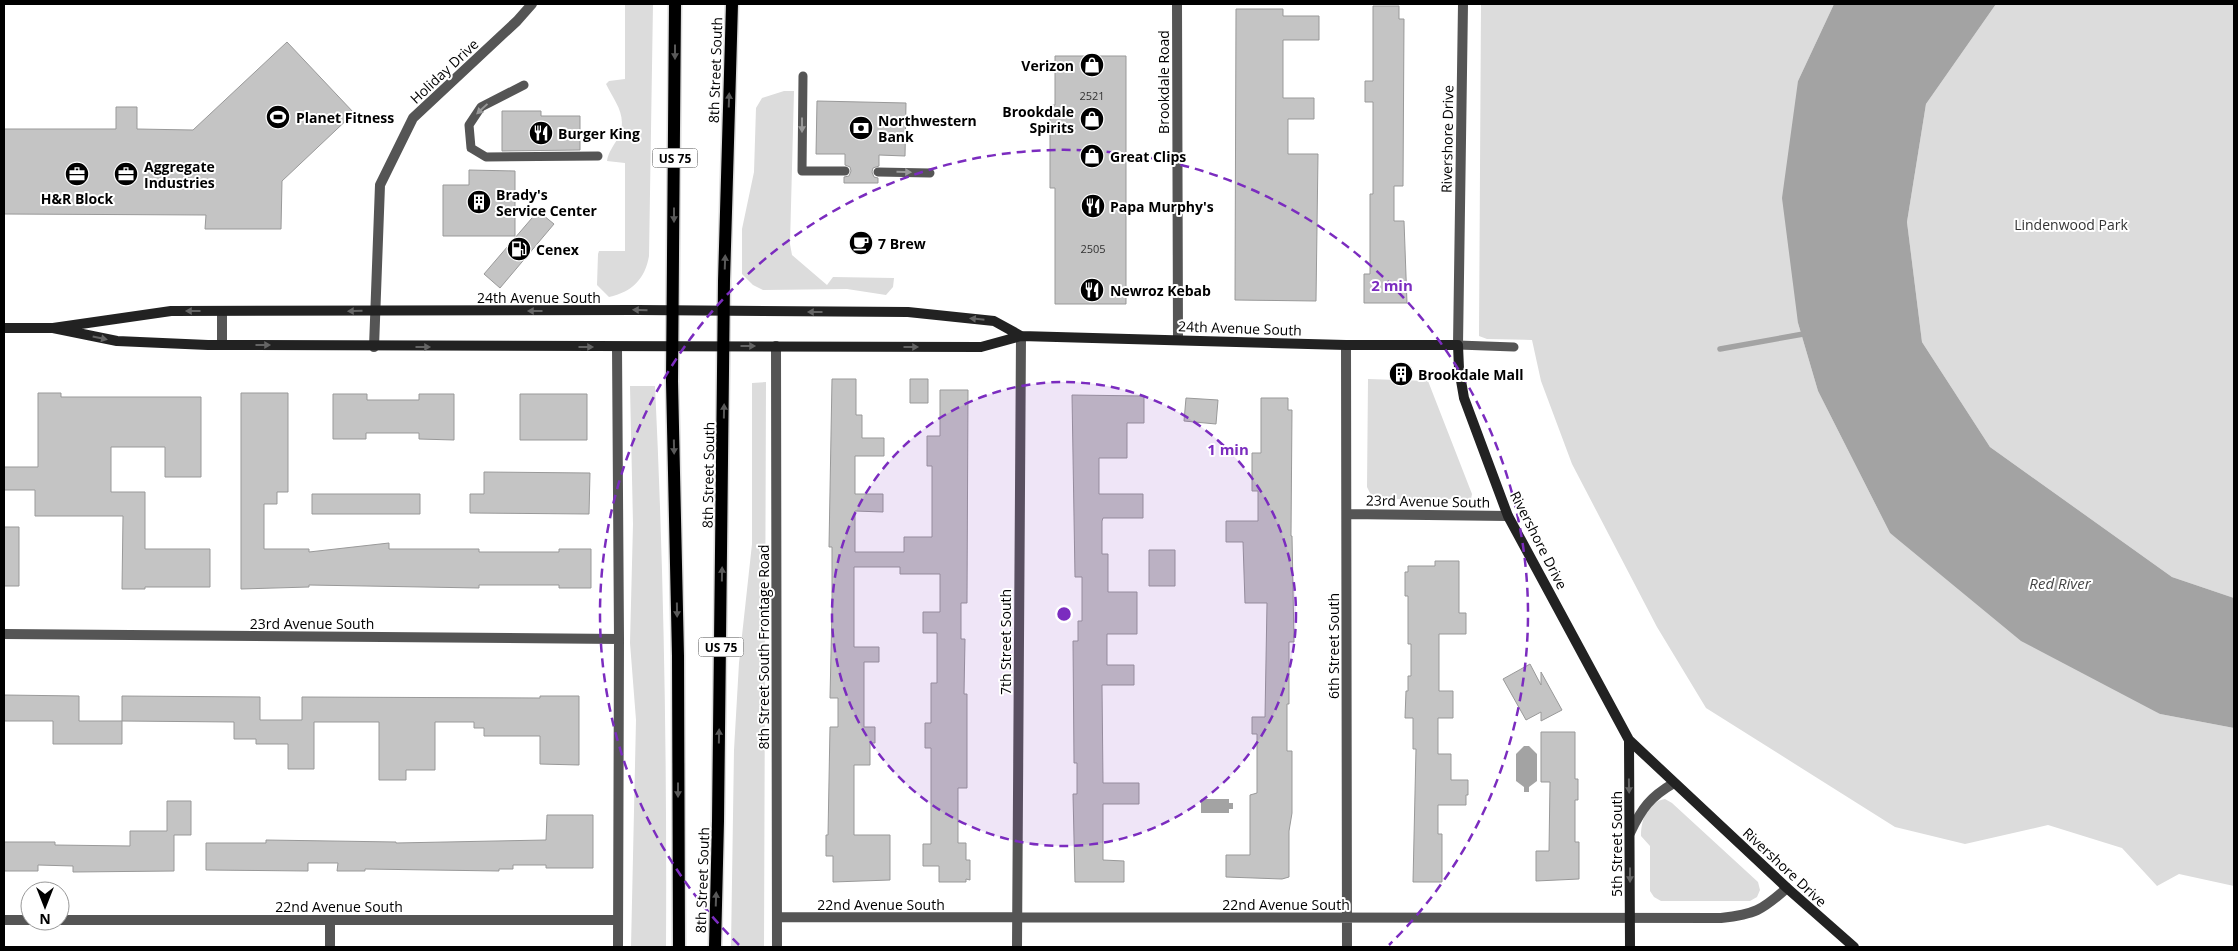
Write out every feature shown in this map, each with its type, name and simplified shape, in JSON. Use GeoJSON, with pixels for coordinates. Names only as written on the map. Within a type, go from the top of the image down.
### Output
{"type":"FeatureCollection","features":[{"type":"Feature","properties":{"kind":"main road","name":"8th Street South"},"geometry":{"type":"LineString","coordinates":[[675,4],[673,346],[678,656],[679,947]]}},
{"type":"Feature","properties":{"kind":"main road","name":"8th Street South"},"geometry":{"type":"LineString","coordinates":[[715,947],[724,311],[732,4]]}},
{"type":"Feature","properties":{"kind":"street","name":"Holiday Drive"},"geometry":{"type":"LineString","coordinates":[[374,347],[380,184],[413,118],[517,22],[532,4]]}},
{"type":"Feature","properties":{"kind":"street","name":"Brookdale Road"},"geometry":{"type":"LineString","coordinates":[[1177,4],[1178,340]]}},
{"type":"Feature","properties":{"kind":"street","name":"Rivershore Drive"},"geometry":{"type":"LineString","coordinates":[[1463,4],[1458,370],[1464,398],[1508,516],[1629,740],[1787,888],[1854,947]]}},
{"type":"Feature","properties":{"kind":"street","name":"24th Avenue South"},"geometry":{"type":"LineString","coordinates":[[4,328],[53,328],[171,312],[222,311],[908,312],[994,321],[1022,336]]}},
{"type":"Feature","properties":{"kind":"street"},"geometry":{"type":"LineString","coordinates":[[222,311],[222,345]]}},
{"type":"Feature","properties":{"kind":"street","name":"24th Avenue South"},"geometry":{"type":"LineString","coordinates":[[53,328],[117,341],[222,345],[374,347],[981,347],[1022,336],[1346,345],[1458,345]]}},
{"type":"Feature","properties":{"kind":"street","name":"7th Street South"},"geometry":{"type":"LineString","coordinates":[[1017,947],[1022,336]]}},
{"type":"Feature","properties":{"kind":"street","name":"6th Street South"},"geometry":{"type":"LineString","coordinates":[[1346,345],[1347,947]]}},
{"type":"Feature","properties":{"kind":"street","name":"8th Street South Frontage Road"},"geometry":{"type":"LineString","coordinates":[[776,346],[777,947]]}},
{"type":"Feature","properties":{"kind":"street"},"geometry":{"type":"LineString","coordinates":[[617,347],[619,638],[618,947]]}},
{"type":"Feature","properties":{"kind":"street","name":"23rd Avenue South"},"geometry":{"type":"LineString","coordinates":[[1347,514],[1508,516]]}},
{"type":"Feature","properties":{"kind":"street","name":"23rd Avenue South"},"geometry":{"type":"LineString","coordinates":[[4,634],[619,638]]}},
{"type":"Feature","properties":{"kind":"street","name":"5th Street South"},"geometry":{"type":"LineString","coordinates":[[1629,740],[1630,947]]}},
{"type":"Feature","properties":{"kind":"street"},"geometry":{"type":"LineString","coordinates":[[1630,832],[1641,809],[1659,792],[1674,783]]}},
{"type":"Feature","properties":{"kind":"street","name":"22nd Avenue South"},"geometry":{"type":"LineString","coordinates":[[777,917],[1721,918],[1750,914],[1768,904],[1787,888]]}},
{"type":"Feature","properties":{"kind":"street"},"geometry":{"type":"LineString","coordinates":[[4,920],[20,920]]}},
{"type":"Feature","properties":{"kind":"street","name":"22nd Avenue South"},"geometry":{"type":"LineString","coordinates":[[70,920],[618,920]]}},
{"type":"Feature","properties":{"kind":"street"},"geometry":{"type":"LineString","coordinates":[[330,920],[330,947]]}},
{"type":"Feature","properties":{"kind":"lane"},"geometry":{"type":"LineString","coordinates":[[803,76],[802,171],[845,171]]}},
{"type":"Feature","properties":{"kind":"lane"},"geometry":{"type":"LineString","coordinates":[[524,85],[481,107],[468,125],[471,148],[486,157],[598,156]]}},
{"type":"Feature","properties":{"kind":"lane"},"geometry":{"type":"LineString","coordinates":[[878,172],[930,173]]}},
{"type":"Feature","properties":{"kind":"lane"},"geometry":{"type":"LineString","coordinates":[[1458,345],[1514,347]]}},
{"type":"Feature","properties":{"kind":"green space"},"geometry":{"type":"Polygon","coordinates":[[[625,4],[653,4],[649,256],[641,278],[631,288],[609,297],[597,285],[598,254],[599,251],[625,251],[625,163],[607,161],[610,151],[619,136],[622,121],[619,109],[606,84],[609,81],[625,79],[625,4]]]}},
{"type":"Feature","properties":{"kind":"green space"},"geometry":{"type":"Polygon","coordinates":[[[1481,4],[1834,4],[1798,81],[1798,323],[1818,391],[1890,533],[2160,714],[2234,728],[2234,886],[2179,874],[2157,886],[2122,848],[2048,825],[1965,844],[1895,827],[1706,708],[1657,627],[1572,464],[1541,381],[1532,340],[1487,339],[1479,336],[1481,4]]]}},
{"type":"Feature","properties":{"kind":"green space","name":"Lindenwood Park"},"geometry":{"type":"Polygon","coordinates":[[[1996,4],[2234,4],[2234,598],[2172,577],[1990,447],[1922,342],[1907,222],[1926,104],[1996,4]]]}},
{"type":"Feature","properties":{"kind":"green space"},"geometry":{"type":"Polygon","coordinates":[[[784,91],[794,91],[790,244],[792,255],[827,285],[833,277],[894,278],[893,287],[886,295],[847,289],[763,290],[753,285],[742,274],[742,229],[754,172],[756,108],[762,98],[784,91]]]}},
{"type":"Feature","properties":{"kind":"green space"},"geometry":{"type":"Polygon","coordinates":[[[1368,379],[1428,381],[1472,494],[1471,499],[1378,499],[1371,495],[1367,487],[1368,379]]]}},
{"type":"Feature","properties":{"kind":"green space"},"geometry":{"type":"Polygon","coordinates":[[[766,382],[764,947],[731,947],[734,750],[739,663],[752,544],[752,383],[766,382]]]}},
{"type":"Feature","properties":{"kind":"green space"},"geometry":{"type":"Polygon","coordinates":[[[630,386],[655,386],[664,666],[666,947],[631,947],[636,720],[630,643],[633,524],[630,386]]]}},
{"type":"Feature","properties":{"kind":"green space"},"geometry":{"type":"Polygon","coordinates":[[[1665,799],[1672,803],[1758,882],[1760,890],[1757,897],[1750,901],[1661,901],[1654,897],[1650,891],[1650,846],[1641,836],[1641,830],[1649,808],[1665,799]]]}},
{"type":"Feature","properties":{"kind":"water","name":"Red River"},"geometry":{"type":"Polygon","coordinates":[[[1834,4],[1996,4],[1926,104],[1907,222],[1922,342],[1990,447],[2172,577],[2234,598],[2234,728],[2160,714],[2021,641],[1890,533],[1818,391],[1798,323],[1782,198],[1798,81],[1834,4]]]}},
{"type":"Feature","properties":{"kind":"water"},"geometry":{"type":"Polygon","coordinates":[[[1524,746],[1529,746],[1537,754],[1537,781],[1529,787],[1529,792],[1524,792],[1524,787],[1516,781],[1516,754],[1524,746]]]}},
{"type":"Feature","properties":{"kind":"water"},"geometry":{"type":"Polygon","coordinates":[[[1201,799],[1229,799],[1229,803],[1233,803],[1233,809],[1229,809],[1229,813],[1201,813],[1201,799]]]}},
{"type":"Feature","properties":{"kind":"building"},"geometry":{"type":"Polygon","coordinates":[[[1373,6],[1399,6],[1399,19],[1404,19],[1403,186],[1394,186],[1394,221],[1404,221],[1407,303],[1364,303],[1364,274],[1370,274],[1370,194],[1373,194],[1373,102],[1365,102],[1365,81],[1373,81],[1373,6]]]}},
{"type":"Feature","properties":{"kind":"building"},"geometry":{"type":"Polygon","coordinates":[[[1236,9],[1283,9],[1283,16],[1319,16],[1319,40],[1283,40],[1283,98],[1314,98],[1314,119],[1288,119],[1288,154],[1318,154],[1316,301],[1235,300],[1236,9]]]}},
{"type":"Feature","properties":{"kind":"building"},"geometry":{"type":"Polygon","coordinates":[[[287,42],[354,113],[282,181],[281,229],[205,229],[206,215],[4,214],[4,129],[116,129],[116,107],[137,107],[137,129],[193,130],[287,42]]]}},
{"type":"Feature","properties":{"kind":"building"},"geometry":{"type":"Polygon","coordinates":[[[1055,56],[1126,56],[1126,304],[1055,304],[1055,188],[1050,188],[1050,105],[1055,105],[1055,56]]]}},
{"type":"Feature","properties":{"kind":"building","name":"Northwestern Bank"},"geometry":{"type":"Polygon","coordinates":[[[817,101],[906,103],[905,156],[879,155],[879,166],[873,168],[872,172],[874,177],[878,178],[878,183],[844,183],[844,177],[849,176],[851,171],[850,167],[845,165],[845,154],[816,154],[817,101]]]}},
{"type":"Feature","properties":{"kind":"building","name":"Burger King"},"geometry":{"type":"Polygon","coordinates":[[[502,111],[541,111],[541,116],[580,116],[580,150],[502,151],[502,111]]]}},
{"type":"Feature","properties":{"kind":"building","name":"Brady's Service Center"},"geometry":{"type":"Polygon","coordinates":[[[469,170],[515,171],[515,236],[443,236],[443,185],[469,185],[469,170]]]}},
{"type":"Feature","properties":{"kind":"building","name":"Cenex"},"geometry":{"type":"Polygon","coordinates":[[[538,211],[554,224],[500,288],[484,274],[538,211]]]}},
{"type":"Feature","properties":{"kind":"building"},"geometry":{"type":"Polygon","coordinates":[[[832,379],[856,379],[856,415],[862,415],[862,438],[884,438],[884,456],[855,456],[855,494],[883,494],[883,512],[855,511],[855,552],[904,552],[904,537],[932,537],[932,466],[927,466],[927,436],[940,436],[940,390],[968,390],[967,603],[961,603],[961,639],[965,639],[964,694],[967,694],[967,788],[958,788],[958,843],[966,843],[966,860],[970,860],[970,880],[966,879],[966,882],[939,882],[939,866],[923,866],[923,844],[931,844],[931,748],[925,748],[925,723],[931,723],[931,683],[937,683],[937,633],[923,633],[923,612],[940,612],[940,574],[900,574],[900,567],[854,567],[854,647],[879,647],[879,662],[864,662],[864,727],[875,727],[875,743],[870,743],[870,765],[854,765],[854,835],[890,835],[890,880],[833,882],[833,856],[826,856],[830,727],[838,727],[838,698],[830,698],[832,547],[829,547],[832,379]]]}},
{"type":"Feature","properties":{"kind":"building"},"geometry":{"type":"Polygon","coordinates":[[[910,379],[928,379],[928,403],[910,403],[910,379]]]}},
{"type":"Feature","properties":{"kind":"building"},"geometry":{"type":"Polygon","coordinates":[[[38,393],[61,393],[61,397],[201,397],[201,477],[165,477],[165,447],[111,447],[111,492],[145,492],[145,549],[210,549],[210,587],[122,589],[123,516],[35,516],[35,490],[4,490],[4,467],[38,467],[38,393]]]}},
{"type":"Feature","properties":{"kind":"building"},"geometry":{"type":"Polygon","coordinates":[[[241,393],[288,393],[288,492],[277,492],[277,504],[264,504],[264,549],[309,549],[309,552],[389,543],[389,549],[479,549],[479,552],[559,552],[559,549],[591,549],[591,588],[559,588],[559,585],[479,585],[479,588],[309,585],[309,587],[241,589],[241,393]]]}},
{"type":"Feature","properties":{"kind":"building"},"geometry":{"type":"Polygon","coordinates":[[[333,394],[367,394],[367,400],[419,400],[419,394],[454,394],[454,440],[419,439],[419,433],[366,433],[366,439],[333,439],[333,394]]]}},
{"type":"Feature","properties":{"kind":"building"},"geometry":{"type":"Polygon","coordinates":[[[520,394],[587,394],[587,440],[520,440],[520,394]]]}},
{"type":"Feature","properties":{"kind":"building"},"geometry":{"type":"Polygon","coordinates":[[[1072,395],[1144,396],[1144,423],[1127,423],[1127,458],[1099,458],[1099,494],[1143,494],[1143,518],[1103,518],[1102,521],[1102,554],[1108,554],[1108,592],[1137,592],[1137,634],[1107,634],[1107,665],[1134,665],[1134,685],[1102,685],[1103,783],[1139,783],[1139,804],[1103,804],[1103,860],[1124,861],[1124,882],[1075,882],[1073,794],[1077,794],[1077,763],[1074,763],[1073,641],[1078,641],[1078,621],[1082,621],[1082,577],[1075,577],[1072,395]]]}},
{"type":"Feature","properties":{"kind":"building"},"geometry":{"type":"Polygon","coordinates":[[[1186,398],[1218,400],[1216,424],[1184,421],[1186,398]]]}},
{"type":"Feature","properties":{"kind":"building"},"geometry":{"type":"Polygon","coordinates":[[[1261,398],[1288,398],[1288,410],[1292,410],[1291,536],[1294,642],[1289,642],[1287,751],[1292,751],[1292,813],[1289,831],[1289,877],[1282,879],[1226,877],[1226,855],[1250,855],[1250,795],[1257,793],[1257,734],[1252,734],[1252,717],[1265,717],[1267,603],[1245,603],[1243,542],[1226,542],[1226,521],[1258,521],[1258,491],[1252,491],[1252,453],[1261,453],[1261,398]]]}},
{"type":"Feature","properties":{"kind":"building"},"geometry":{"type":"Polygon","coordinates":[[[484,472],[590,473],[589,514],[470,513],[470,494],[484,494],[484,472]]]}},
{"type":"Feature","properties":{"kind":"building"},"geometry":{"type":"Polygon","coordinates":[[[312,494],[420,494],[420,514],[312,514],[312,494]]]}},
{"type":"Feature","properties":{"kind":"building"},"geometry":{"type":"Polygon","coordinates":[[[4,527],[19,527],[19,586],[4,586],[4,527]]]}},
{"type":"Feature","properties":{"kind":"building"},"geometry":{"type":"Polygon","coordinates":[[[1149,550],[1175,550],[1175,586],[1149,586],[1149,550]]]}},
{"type":"Feature","properties":{"kind":"building"},"geometry":{"type":"Polygon","coordinates":[[[1435,561],[1459,561],[1459,613],[1466,613],[1466,634],[1439,634],[1439,691],[1453,691],[1453,718],[1438,718],[1438,754],[1451,754],[1451,780],[1468,780],[1468,795],[1466,795],[1466,805],[1438,805],[1438,834],[1442,834],[1442,882],[1413,882],[1416,749],[1413,749],[1413,718],[1405,718],[1408,676],[1411,676],[1411,644],[1408,644],[1408,596],[1405,596],[1405,572],[1408,572],[1408,566],[1435,566],[1435,561]]]}},
{"type":"Feature","properties":{"kind":"building"},"geometry":{"type":"Polygon","coordinates":[[[1530,664],[1541,685],[1541,672],[1562,710],[1541,721],[1541,712],[1526,720],[1503,679],[1530,664]]]}},
{"type":"Feature","properties":{"kind":"building"},"geometry":{"type":"Polygon","coordinates":[[[4,695],[79,696],[79,721],[122,721],[122,744],[53,744],[53,721],[4,721],[4,695]]]}},
{"type":"Feature","properties":{"kind":"building"},"geometry":{"type":"Polygon","coordinates":[[[122,696],[260,697],[260,720],[302,720],[302,697],[540,698],[540,696],[579,696],[579,765],[540,764],[540,736],[484,736],[484,728],[474,728],[474,722],[435,722],[435,770],[406,770],[406,780],[379,780],[379,722],[314,722],[314,769],[288,769],[288,744],[256,744],[256,739],[234,739],[234,722],[122,721],[122,696]]]}},
{"type":"Feature","properties":{"kind":"building"},"geometry":{"type":"Polygon","coordinates":[[[1541,732],[1575,732],[1575,779],[1578,779],[1578,800],[1575,800],[1575,842],[1579,842],[1579,879],[1536,881],[1536,851],[1549,851],[1550,782],[1541,782],[1541,732]]]}},
{"type":"Feature","properties":{"kind":"building"},"geometry":{"type":"Polygon","coordinates":[[[167,801],[191,801],[191,835],[174,835],[174,871],[73,872],[73,866],[38,865],[38,871],[4,871],[4,842],[55,842],[55,845],[130,846],[130,831],[167,831],[167,801]]]}},
{"type":"Feature","properties":{"kind":"building"},"geometry":{"type":"Polygon","coordinates":[[[547,815],[593,815],[593,868],[546,868],[546,865],[513,865],[513,869],[499,869],[499,871],[365,869],[365,871],[337,871],[338,863],[308,863],[308,871],[206,870],[206,843],[266,843],[266,840],[396,843],[546,840],[547,815]]]}},
{"type":"Feature","properties":{"kind":"waterway"},"geometry":{"type":"LineString","coordinates":[[1720,349],[1809,333]]}},
{"type":"Feature","properties":{"kind":"place","name":"Verizon"},"geometry":{"type":"Point","coordinates":[1092,65]}},
{"type":"Feature","properties":{"kind":"place","name":"Planet Fitness"},"geometry":{"type":"Point","coordinates":[278,117]}},
{"type":"Feature","properties":{"kind":"place","name":"Brookdale Spirits"},"geometry":{"type":"Point","coordinates":[1092,119]}},
{"type":"Feature","properties":{"kind":"place","name":"Northwestern Bank"},"geometry":{"type":"Point","coordinates":[861,128]}},
{"type":"Feature","properties":{"kind":"place","name":"Burger King"},"geometry":{"type":"Point","coordinates":[541,133]}},
{"type":"Feature","properties":{"kind":"place","name":"Great Clips"},"geometry":{"type":"Point","coordinates":[1092,156]}},
{"type":"Feature","properties":{"kind":"place","name":"H&R Block"},"geometry":{"type":"Point","coordinates":[77,174]}},
{"type":"Feature","properties":{"kind":"place","name":"Aggregate Industries"},"geometry":{"type":"Point","coordinates":[126,174]}},
{"type":"Feature","properties":{"kind":"place","name":"Brady's Service Center"},"geometry":{"type":"Point","coordinates":[479,202]}},
{"type":"Feature","properties":{"kind":"place","name":"Papa Murphy's"},"geometry":{"type":"Point","coordinates":[1093,206]}},
{"type":"Feature","properties":{"kind":"place","name":"7 Brew"},"geometry":{"type":"Point","coordinates":[861,243]}},
{"type":"Feature","properties":{"kind":"place","name":"Cenex"},"geometry":{"type":"Point","coordinates":[519,249]}},
{"type":"Feature","properties":{"kind":"place","name":"Newroz Kebab"},"geometry":{"type":"Point","coordinates":[1092,290]}},
{"type":"Feature","properties":{"kind":"place","name":"Brookdale Mall"},"geometry":{"type":"Point","coordinates":[1401,374]}}]}
